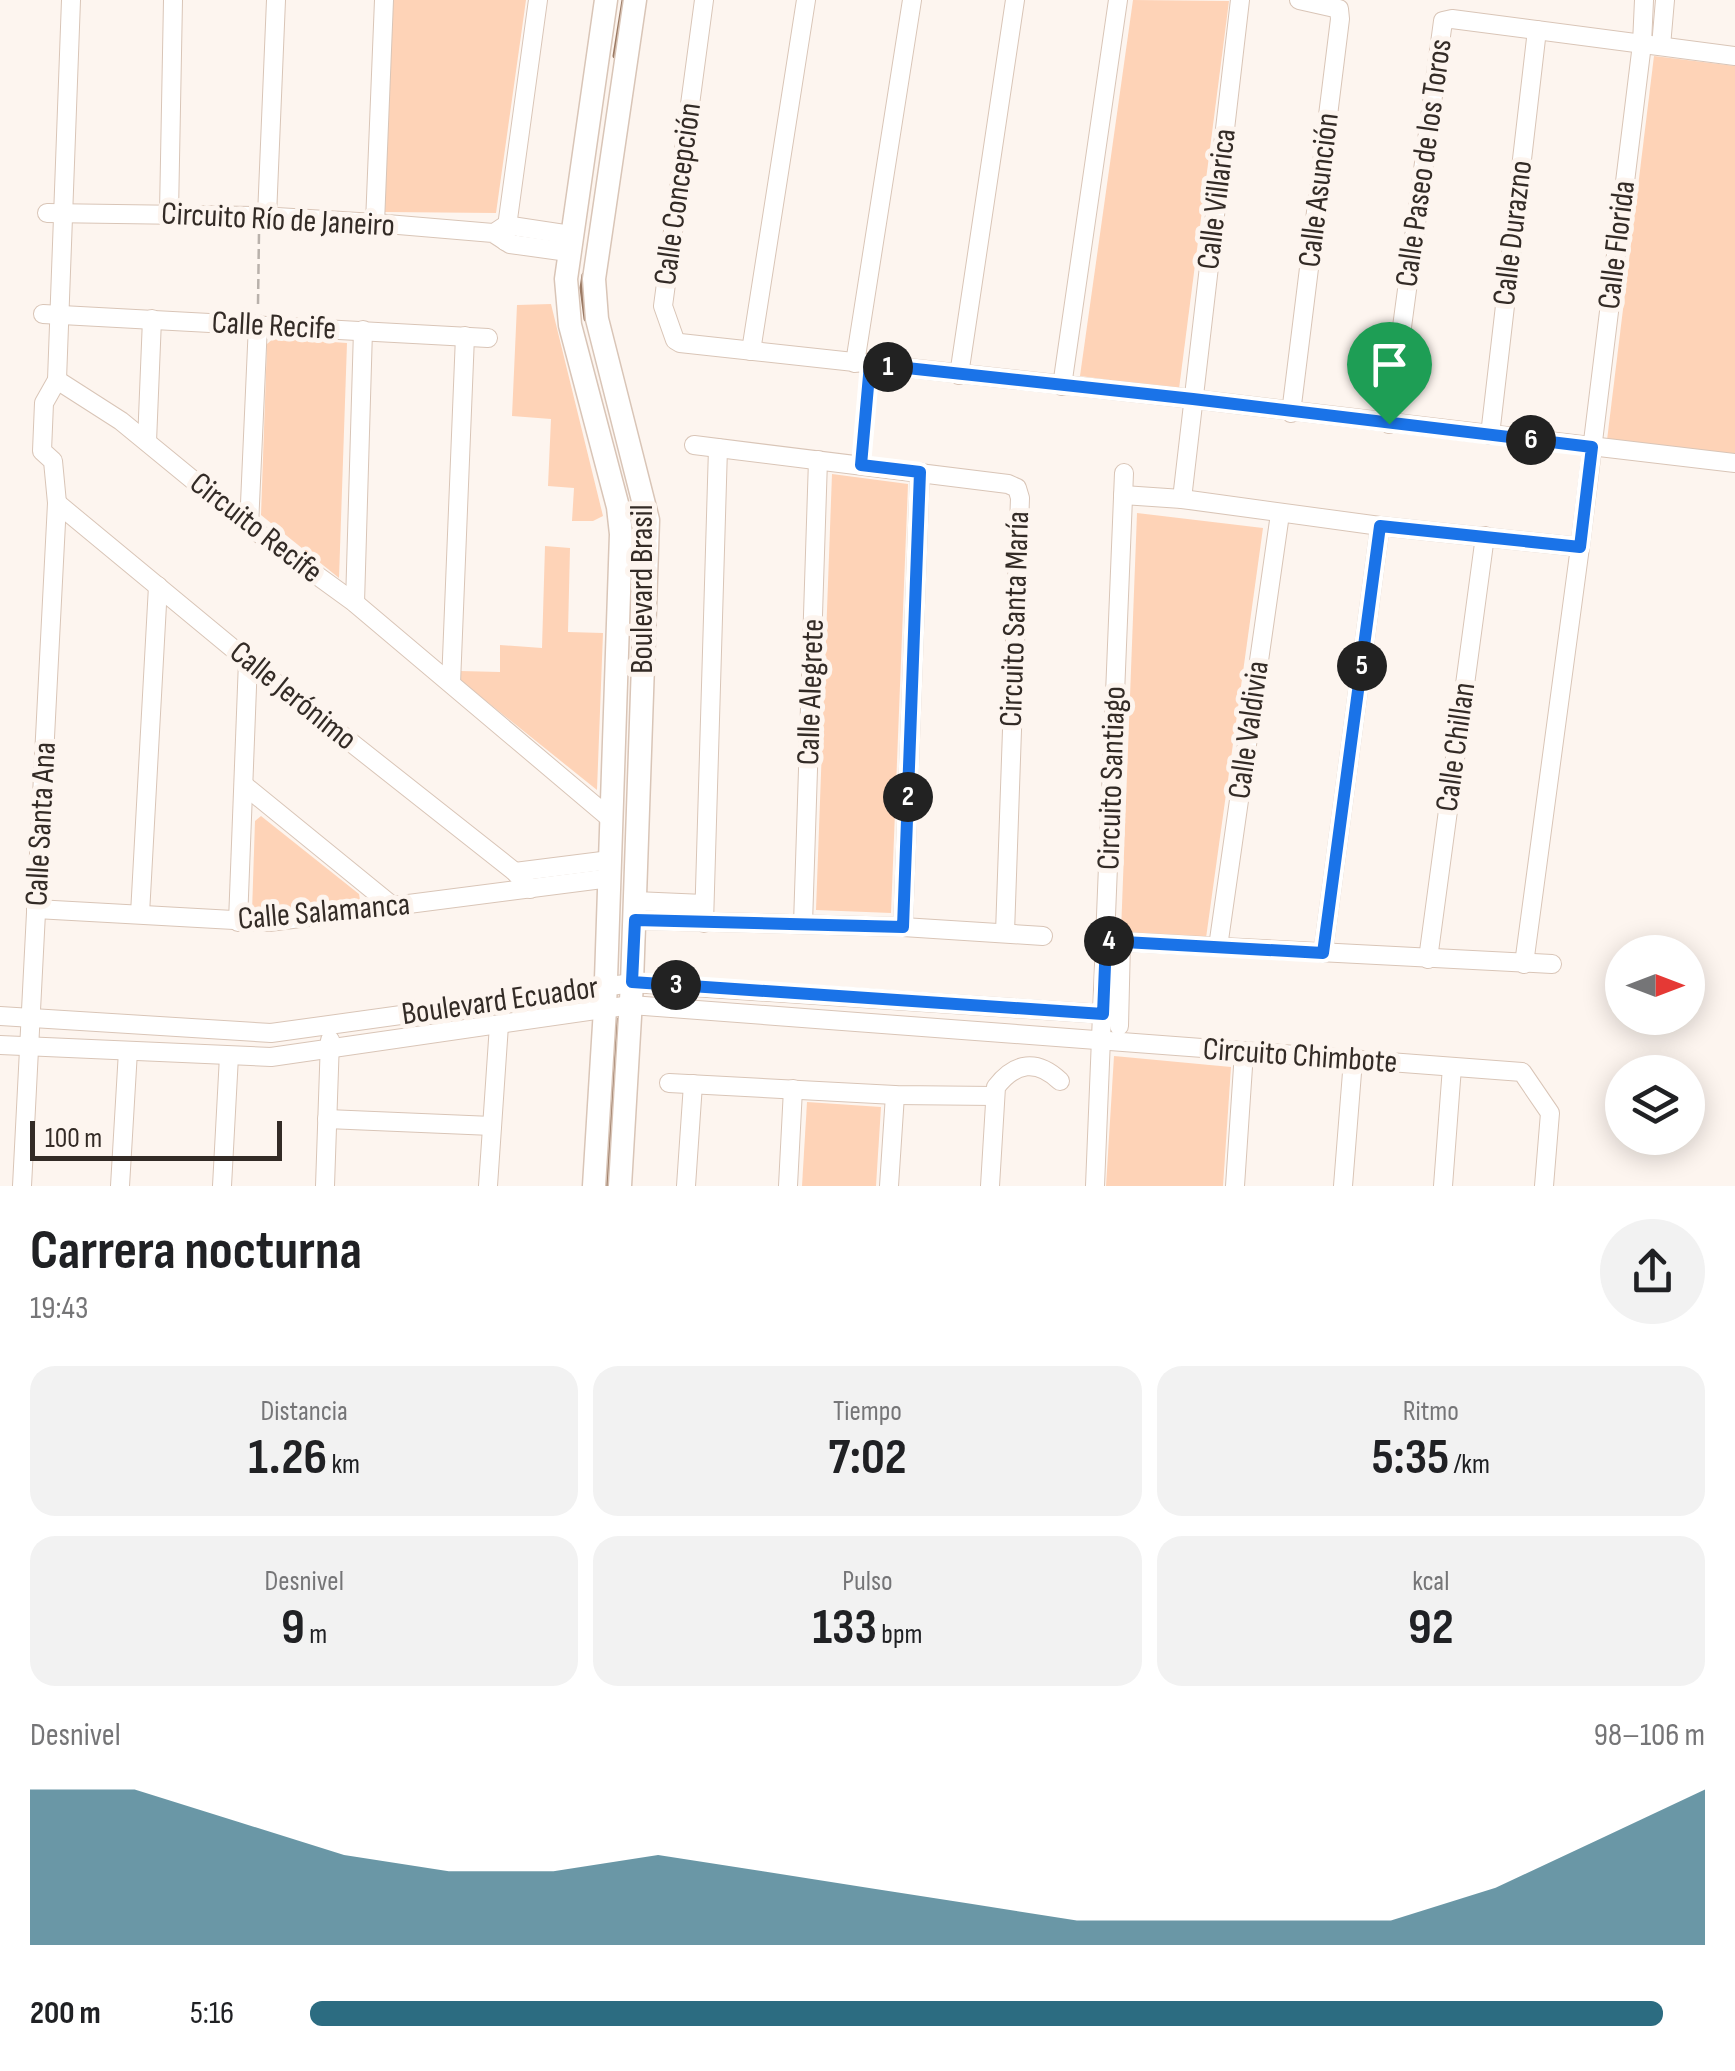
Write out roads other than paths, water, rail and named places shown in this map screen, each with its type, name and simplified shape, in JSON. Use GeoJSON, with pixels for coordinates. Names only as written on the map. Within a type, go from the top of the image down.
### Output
{"type":"FeatureCollection","features":[{"type":"Feature","properties":{"kind":"main road","name":"Boulevard Brasil"},"geometry":{"type":"LineString","coordinates":[[594,1186],[612,820],[620,519],[566,304],[569,243],[606,0]]}},
{"type":"Feature","properties":{"kind":"main road","name":"Boulevard Brasil"},"geometry":{"type":"LineString","coordinates":[[620,1186],[632,994],[648,520],[594,302],[597,254],[635,0]]}},
{"type":"Feature","properties":{"kind":"street"},"geometry":{"type":"LineString","coordinates":[[57,380],[51,314],[71,0]]}},
{"type":"Feature","properties":{"kind":"street"},"geometry":{"type":"LineString","coordinates":[[169,213],[173,0]]}},
{"type":"Feature","properties":{"kind":"street"},"geometry":{"type":"LineString","coordinates":[[263,216],[276,0]]}},
{"type":"Feature","properties":{"kind":"street"},"geometry":{"type":"LineString","coordinates":[[376,224],[384,0]]}},
{"type":"Feature","properties":{"kind":"street"},"geometry":{"type":"LineString","coordinates":[[501,233],[538,0]]}},
{"type":"Feature","properties":{"kind":"street","name":"Calle Concepción"},"geometry":{"type":"LineString","coordinates":[[704,0],[663,306],[675,340],[1292,413]]}},
{"type":"Feature","properties":{"kind":"street"},"geometry":{"type":"LineString","coordinates":[[752,351],[806,0]]}},
{"type":"Feature","properties":{"kind":"street"},"geometry":{"type":"LineString","coordinates":[[862,364],[912,0]]}},
{"type":"Feature","properties":{"kind":"street"},"geometry":{"type":"LineString","coordinates":[[959,375],[1015,0]]}},
{"type":"Feature","properties":{"kind":"street"},"geometry":{"type":"LineString","coordinates":[[1062,386],[1118,0]]}},
{"type":"Feature","properties":{"kind":"street","name":"Calle Villarica"},"geometry":{"type":"LineString","coordinates":[[1182,499],[1240,0]]}},
{"type":"Feature","properties":{"kind":"street","name":"Calle Asunción"},"geometry":{"type":"LineString","coordinates":[[1292,413],[1340,20],[1340,9],[1300,0]]}},
{"type":"Feature","properties":{"kind":"street"},"geometry":{"type":"LineString","coordinates":[[1644,0],[1651,45]]}},
{"type":"Feature","properties":{"kind":"street"},"geometry":{"type":"LineString","coordinates":[[1651,45],[1665,0]]}},
{"type":"Feature","properties":{"kind":"street","name":"Calle Paseo de los Toros"},"geometry":{"type":"LineString","coordinates":[[1389,424],[1443,21],[1537,30]]}},
{"type":"Feature","properties":{"kind":"street"},"geometry":{"type":"LineString","coordinates":[[1537,30],[1735,56]]}},
{"type":"Feature","properties":{"kind":"street","name":"Calle Durazno"},"geometry":{"type":"LineString","coordinates":[[1490,436],[1537,30]]}},
{"type":"Feature","properties":{"kind":"street","name":"Calle Florida"},"geometry":{"type":"LineString","coordinates":[[1592,447],[1651,45]]}},
{"type":"Feature","properties":{"kind":"street","name":"Circuito Río de Janeiro"},"geometry":{"type":"LineString","coordinates":[[55,213],[263,216],[501,233],[569,243]]}},
{"type":"Feature","properties":{"kind":"street","name":"Calle Recife"},"geometry":{"type":"LineString","coordinates":[[51,314],[488,338]]}},
{"type":"Feature","properties":{"kind":"street"},"geometry":{"type":"LineString","coordinates":[[147,442],[152,320]]}},
{"type":"Feature","properties":{"kind":"street"},"geometry":{"type":"LineString","coordinates":[[249,526],[258,324]]}},
{"type":"Feature","properties":{"kind":"street"},"geometry":{"type":"LineString","coordinates":[[354,604],[363,330]]}},
{"type":"Feature","properties":{"kind":"street"},"geometry":{"type":"LineString","coordinates":[[450,683],[465,336]]}},
{"type":"Feature","properties":{"kind":"street","name":"Circuito Recife"},"geometry":{"type":"LineString","coordinates":[[57,380],[121,422],[249,526],[354,604],[612,820]]}},
{"type":"Feature","properties":{"kind":"street","name":"Calle Santa Ana"},"geometry":{"type":"LineString","coordinates":[[22,1186],[57,503],[53,461],[42,451],[44,402],[57,380]]}},
{"type":"Feature","properties":{"kind":"street"},"geometry":{"type":"LineString","coordinates":[[1292,413],[1735,464]]}},
{"type":"Feature","properties":{"kind":"street","name":"Circuito Santa María"},"geometry":{"type":"LineString","coordinates":[[694,446],[920,472],[1017,488],[1020,498],[1005,933]]}},
{"type":"Feature","properties":{"kind":"street"},"geometry":{"type":"LineString","coordinates":[[1524,964],[1592,447]]}},
{"type":"Feature","properties":{"kind":"street"},"geometry":{"type":"LineString","coordinates":[[704,914],[718,448]]}},
{"type":"Feature","properties":{"kind":"street","name":"Calle Alegrete"},"geometry":{"type":"LineString","coordinates":[[803,924],[818,460]]}},
{"type":"Feature","properties":{"kind":"street"},"geometry":{"type":"LineString","coordinates":[[903,927],[920,472]]}},
{"type":"Feature","properties":{"kind":"street","name":"Circuito Santiago"},"geometry":{"type":"LineString","coordinates":[[1110,1040],[1124,473]]}},
{"type":"Feature","properties":{"kind":"street"},"geometry":{"type":"LineString","coordinates":[[1123,495],[1580,547]]}},
{"type":"Feature","properties":{"kind":"street","name":"Calle Jerónimo"},"geometry":{"type":"LineString","coordinates":[[57,503],[248,661],[515,872],[530,889]]}},
{"type":"Feature","properties":{"kind":"street","name":"Calle Valdivia"},"geometry":{"type":"LineString","coordinates":[[1218,946],[1280,514]]}},
{"type":"Feature","properties":{"kind":"street"},"geometry":{"type":"LineString","coordinates":[[1323,953],[1380,526]]}},
{"type":"Feature","properties":{"kind":"street","name":"Calle Chillan"},"geometry":{"type":"LineString","coordinates":[[1428,959],[1485,536]]}},
{"type":"Feature","properties":{"kind":"street"},"geometry":{"type":"LineString","coordinates":[[140,914],[158,586]]}},
{"type":"Feature","properties":{"kind":"street"},"geometry":{"type":"LineString","coordinates":[[238,922],[248,661]]}},
{"type":"Feature","properties":{"kind":"street"},"geometry":{"type":"LineString","coordinates":[[244,785],[395,908]]}},
{"type":"Feature","properties":{"kind":"street"},"geometry":{"type":"LineString","coordinates":[[515,872],[610,869]]}},
{"type":"Feature","properties":{"kind":"street","name":"Calle Salamanca"},"geometry":{"type":"LineString","coordinates":[[36,909],[269,922],[530,889],[610,869]]}},
{"type":"Feature","properties":{"kind":"street"},"geometry":{"type":"LineString","coordinates":[[635,910],[803,924],[1043,936]]}},
{"type":"Feature","properties":{"kind":"street"},"geometry":{"type":"LineString","coordinates":[[1114,941],[1552,964]]}},
{"type":"Feature","properties":{"kind":"street","name":"Boulevard Ecuador"},"geometry":{"type":"LineString","coordinates":[[632,994],[1110,1040]]}},
{"type":"Feature","properties":{"kind":"street","name":"Boulevard Ecuador"},"geometry":{"type":"LineString","coordinates":[[0,1016],[270,1033],[632,994],[1111,1014]]}},
{"type":"Feature","properties":{"kind":"street","name":"Boulevard Ecuador"},"geometry":{"type":"LineString","coordinates":[[0,1045],[271,1058],[499,1026],[605,997]]}},
{"type":"Feature","properties":{"kind":"street"},"geometry":{"type":"LineString","coordinates":[[325,1186],[331,1049],[327,1025]]}},
{"type":"Feature","properties":{"kind":"street"},"geometry":{"type":"LineString","coordinates":[[488,1186],[499,1026]]}},
{"type":"Feature","properties":{"kind":"street"},"geometry":{"type":"LineString","coordinates":[[1095,1186],[1110,1040]]}},
{"type":"Feature","properties":{"kind":"street","name":"Circuito Chimbote"},"geometry":{"type":"LineString","coordinates":[[1110,1040],[1522,1072],[1550,1113],[1544,1186]]}},
{"type":"Feature","properties":{"kind":"street"},"geometry":{"type":"LineString","coordinates":[[120,1186],[128,1051]]}},
{"type":"Feature","properties":{"kind":"street"},"geometry":{"type":"LineString","coordinates":[[1235,1186],[1244,1052]]}},
{"type":"Feature","properties":{"kind":"street"},"geometry":{"type":"LineString","coordinates":[[222,1186],[229,1056]]}},
{"type":"Feature","properties":{"kind":"street"},"geometry":{"type":"LineString","coordinates":[[1343,1186],[1353,1060]]}},
{"type":"Feature","properties":{"kind":"street"},"geometry":{"type":"LineString","coordinates":[[990,1186],[996,1087],[1004,1076],[1030,1065],[1043,1066],[1060,1080]]}},
{"type":"Feature","properties":{"kind":"street"},"geometry":{"type":"LineString","coordinates":[[1443,1186],[1452,1067]]}},
{"type":"Feature","properties":{"kind":"street"},"geometry":{"type":"LineString","coordinates":[[669,1083],[995,1096]]}},
{"type":"Feature","properties":{"kind":"street"},"geometry":{"type":"LineString","coordinates":[[686,1186],[693,1084]]}},
{"type":"Feature","properties":{"kind":"street"},"geometry":{"type":"LineString","coordinates":[[788,1186],[793,1089]]}},
{"type":"Feature","properties":{"kind":"street"},"geometry":{"type":"LineString","coordinates":[[889,1186],[895,1094]]}},
{"type":"Feature","properties":{"kind":"street"},"geometry":{"type":"LineString","coordinates":[[327,1119],[492,1126]]}},
{"type":"Feature","properties":{"kind":"waterway"},"geometry":{"type":"LineString","coordinates":[[615,56],[624,0]]}},
{"type":"Feature","properties":{"kind":"waterway"},"geometry":{"type":"LineString","coordinates":[[584,275],[586,319]]}},
{"type":"Feature","properties":{"kind":"waterway"},"geometry":{"type":"LineString","coordinates":[[608,1186],[619,1020]]}}]}
